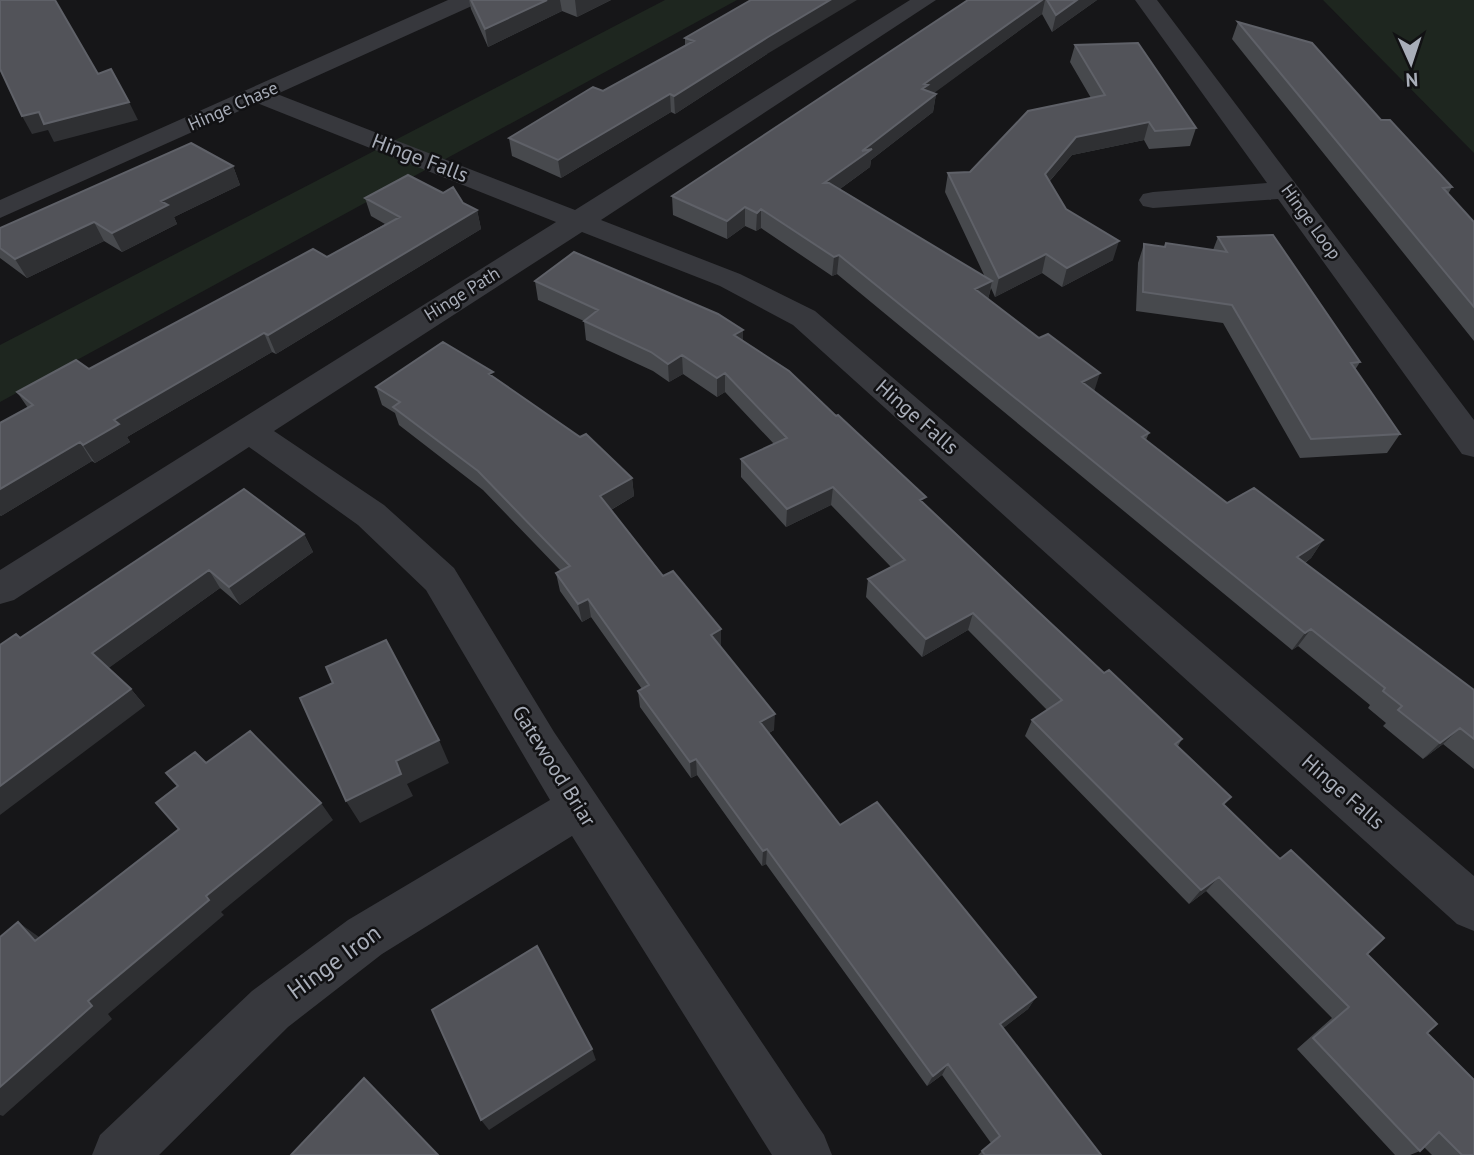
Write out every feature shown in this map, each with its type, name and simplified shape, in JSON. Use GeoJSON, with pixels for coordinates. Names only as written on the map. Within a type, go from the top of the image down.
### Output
{"type":"FeatureCollection","features":[{"type":"Feature","properties":{"kind":"street","name":"Hinge Chase"},"geometry":{"type":"LineString","coordinates":[[0,210],[466,0]]}},
{"type":"Feature","properties":{"kind":"street","name":"Hinge Path"},"geometry":{"type":"LineString","coordinates":[[0,589],[925,0]]}},
{"type":"Feature","properties":{"kind":"street","name":"Hinge Loop"},"geometry":{"type":"LineString","coordinates":[[1146,0],[1474,445]]}},
{"type":"Feature","properties":{"kind":"street","name":"Hinge Falls"},"geometry":{"type":"LineString","coordinates":[[257,95],[730,281],[804,318],[1474,907]]}},
{"type":"Feature","properties":{"kind":"street"},"geometry":{"type":"LineString","coordinates":[[1153,200],[1287,190]]}},
{"type":"Feature","properties":{"kind":"street","name":"Gatewood Briar"},"geometry":{"type":"LineString","coordinates":[[249,430],[371,515],[440,579],[579,807],[804,1155]]}},
{"type":"Feature","properties":{"kind":"street","name":"Hinge Iron"},"geometry":{"type":"LineString","coordinates":[[120,1155],[270,1009],[344,953],[579,807]]}},
{"type":"Feature","properties":{"kind":"shaded area"},"geometry":{"type":"Polygon","coordinates":[[[665,0],[737,0],[0,402],[0,345],[665,0]]]}},
{"type":"Feature","properties":{"kind":"shaded area"},"geometry":{"type":"Polygon","coordinates":[[[1323,0],[1474,0],[1474,153],[1323,0]]]}},
{"type":"Feature","properties":{"kind":"building"},"geometry":{"type":"Polygon","coordinates":[[[0,0],[55,0],[98,74],[111,69],[129,102],[44,124],[39,112],[22,116],[0,69],[0,0]]]}},
{"type":"Feature","properties":{"kind":"building"},"geometry":{"type":"Polygon","coordinates":[[[471,0],[547,0],[485,29],[471,0]]]}},
{"type":"Feature","properties":{"kind":"building"},"geometry":{"type":"Polygon","coordinates":[[[751,0],[830,0],[674,96],[670,94],[558,160],[509,138],[593,87],[603,91],[694,41],[685,38],[751,0]]]}},
{"type":"Feature","properties":{"kind":"building"},"geometry":{"type":"Polygon","coordinates":[[[968,0],[1042,0],[924,84],[928,85],[922,89],[936,94],[862,151],[872,149],[824,183],[829,183],[992,281],[975,289],[1039,338],[1048,334],[1100,373],[1082,382],[1149,433],[1142,437],[1227,503],[1254,488],[1323,540],[1297,557],[1474,690],[1474,739],[1460,728],[1440,743],[1398,710],[1402,706],[1383,691],[1385,688],[1311,629],[1305,633],[839,255],[834,257],[761,209],[757,213],[745,207],[727,221],[672,196],[968,0]]]}},
{"type":"Feature","properties":{"kind":"building"},"geometry":{"type":"Polygon","coordinates":[[[1047,0],[1077,0],[1056,15],[1047,0]]]}},
{"type":"Feature","properties":{"kind":"building"},"geometry":{"type":"Polygon","coordinates":[[[1238,22],[1312,43],[1381,120],[1390,120],[1452,187],[1443,188],[1474,222],[1474,307],[1238,22]]]}},
{"type":"Feature","properties":{"kind":"building"},"geometry":{"type":"Polygon","coordinates":[[[1138,43],[1196,128],[1155,131],[1149,122],[1076,137],[1045,174],[1066,209],[1119,241],[1067,268],[1046,254],[999,278],[948,173],[970,172],[1028,111],[1105,95],[1075,45],[1138,43]]]}},
{"type":"Feature","properties":{"kind":"building"},"geometry":{"type":"Polygon","coordinates":[[[191,143],[233,166],[161,201],[168,205],[112,233],[94,222],[15,259],[0,248],[0,228],[191,143]]]}},
{"type":"Feature","properties":{"kind":"building"},"geometry":{"type":"Polygon","coordinates":[[[408,175],[443,193],[453,187],[463,203],[477,210],[268,335],[264,333],[114,420],[119,424],[83,445],[80,442],[0,489],[0,423],[33,405],[17,392],[76,360],[89,369],[313,249],[327,257],[400,217],[365,198],[408,175]]]}},
{"type":"Feature","properties":{"kind":"building"},"geometry":{"type":"Polygon","coordinates":[[[1273,235],[1360,362],[1351,363],[1400,434],[1311,439],[1232,305],[1143,292],[1144,244],[1165,247],[1166,243],[1227,252],[1218,237],[1273,235]]]}},
{"type":"Feature","properties":{"kind":"building"},"geometry":{"type":"Polygon","coordinates":[[[574,252],[718,314],[743,330],[734,335],[789,371],[838,415],[926,497],[920,500],[1029,603],[1104,673],[1109,670],[1182,739],[1175,744],[1231,797],[1223,804],[1280,859],[1291,850],[1384,938],[1367,954],[1437,1024],[1427,1033],[1474,1080],[1474,1155],[1462,1155],[1439,1132],[1420,1151],[1313,1038],[1349,1007],[1219,877],[1201,890],[1032,720],[1062,700],[973,613],[926,639],[868,579],[905,560],[833,487],[787,509],[741,459],[787,438],[725,373],[717,378],[682,355],[668,364],[651,352],[584,321],[598,310],[535,281],[574,252]]]}},
{"type":"Feature","properties":{"kind":"building"},"geometry":{"type":"Polygon","coordinates":[[[443,342],[493,372],[489,374],[580,437],[586,434],[632,478],[600,496],[663,576],[673,571],[721,629],[711,635],[775,714],[760,722],[840,825],[877,802],[1036,997],[1000,1024],[1101,1155],[985,1155],[982,1151],[1000,1136],[948,1064],[933,1076],[767,849],[763,851],[696,759],[690,762],[638,691],[649,685],[588,599],[578,604],[556,573],[570,566],[478,471],[393,407],[400,402],[376,387],[443,342]]]}},
{"type":"Feature","properties":{"kind":"building"},"geometry":{"type":"Polygon","coordinates":[[[244,489],[304,534],[229,587],[209,570],[92,653],[131,689],[0,786],[0,645],[16,634],[20,638],[244,489]]]}},
{"type":"Feature","properties":{"kind":"building"},"geometry":{"type":"Polygon","coordinates":[[[386,640],[439,740],[396,761],[401,774],[346,801],[300,698],[333,683],[326,667],[386,640]]]}},
{"type":"Feature","properties":{"kind":"building"},"geometry":{"type":"Polygon","coordinates":[[[250,731],[321,803],[206,896],[209,900],[88,1001],[92,1006],[0,1087],[0,937],[18,922],[35,941],[179,829],[156,803],[178,786],[166,773],[195,752],[206,763],[250,731]]]}},
{"type":"Feature","properties":{"kind":"building"},"geometry":{"type":"Polygon","coordinates":[[[537,946],[592,1049],[481,1120],[432,1010],[537,946]]]}},
{"type":"Feature","properties":{"kind":"building"},"geometry":{"type":"Polygon","coordinates":[[[364,1078],[438,1155],[291,1155],[364,1078]]]}}]}
